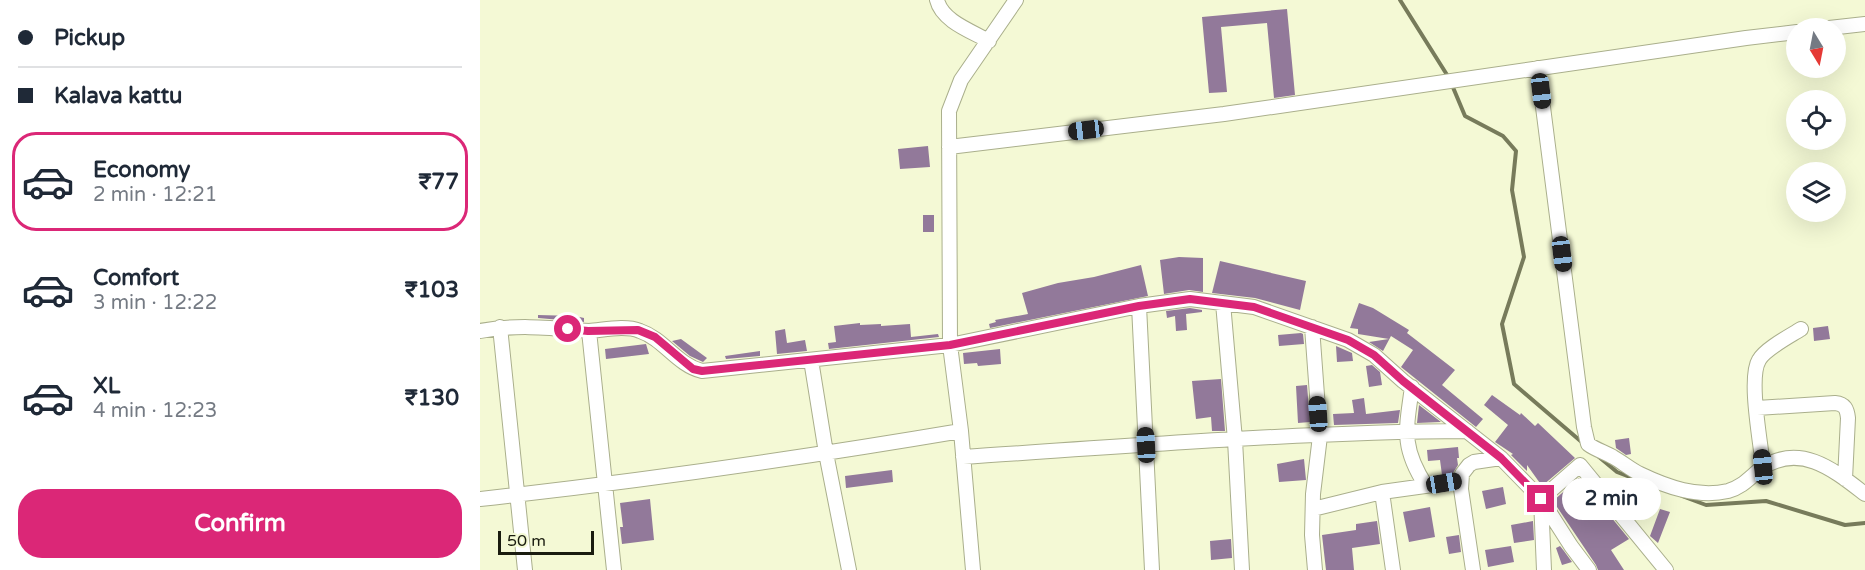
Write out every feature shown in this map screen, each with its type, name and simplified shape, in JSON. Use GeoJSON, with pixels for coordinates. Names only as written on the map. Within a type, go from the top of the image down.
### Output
{"type":"FeatureCollection","features":[{"type":"Feature","properties":{"kind":"street"},"geometry":{"type":"LineString","coordinates":[[937,0],[942,12],[951,20],[989,41]]}},
{"type":"Feature","properties":{"kind":"street"},"geometry":{"type":"LineString","coordinates":[[973,570],[961,431],[950,345],[949,111],[961,80],[1016,0]]}},
{"type":"Feature","properties":{"kind":"street"},"geometry":{"type":"LineString","coordinates":[[1846,26],[1865,24]]}},
{"type":"Feature","properties":{"kind":"street"},"geometry":{"type":"LineString","coordinates":[[949,147],[1224,114],[1786,34]]}},
{"type":"Feature","properties":{"kind":"street"},"geometry":{"type":"LineString","coordinates":[[1538,68],[1589,456],[1666,570]]}},
{"type":"Feature","properties":{"kind":"street"},"geometry":{"type":"LineString","coordinates":[[480,331],[500,327],[526,326],[588,331],[638,330],[655,337],[693,369],[702,371],[950,345],[1139,306],[1190,299],[1254,307],[1348,340],[1374,355],[1501,458],[1541,499],[1589,570]]}},
{"type":"Feature","properties":{"kind":"street"},"geometry":{"type":"LineString","coordinates":[[1223,303],[1235,440],[1242,570]]}},
{"type":"Feature","properties":{"kind":"street"},"geometry":{"type":"LineString","coordinates":[[1139,306],[1152,570]]}},
{"type":"Feature","properties":{"kind":"street"},"geometry":{"type":"LineString","coordinates":[[500,327],[525,570]]}},
{"type":"Feature","properties":{"kind":"street"},"geometry":{"type":"LineString","coordinates":[[1312,327],[1320,436],[1312,509],[1315,570]]}},
{"type":"Feature","properties":{"kind":"street"},"geometry":{"type":"LineString","coordinates":[[1763,467],[1754,383],[1759,360],[1764,354],[1801,329]]}},
{"type":"Feature","properties":{"kind":"street"},"geometry":{"type":"LineString","coordinates":[[588,331],[614,570]]}},
{"type":"Feature","properties":{"kind":"street"},"geometry":{"type":"LineString","coordinates":[[811,360],[849,570]]}},
{"type":"Feature","properties":{"kind":"street"},"geometry":{"type":"LineString","coordinates":[[1412,387],[1406,432],[1409,453],[1426,486]]}},
{"type":"Feature","properties":{"kind":"street"},"geometry":{"type":"LineString","coordinates":[[1757,408],[1843,405],[1848,418],[1845,479]]}},
{"type":"Feature","properties":{"kind":"street"},"geometry":{"type":"LineString","coordinates":[[480,499],[605,485],[961,431]]}},
{"type":"Feature","properties":{"kind":"street"},"geometry":{"type":"LineString","coordinates":[[963,457],[1235,440],[1467,431]]}},
{"type":"Feature","properties":{"kind":"street"},"geometry":{"type":"LineString","coordinates":[[1541,499],[1589,456],[1611,456],[1645,476],[1694,494],[1729,491],[1741,486],[1763,467],[1802,457],[1820,463],[1865,494]]}},
{"type":"Feature","properties":{"kind":"street"},"geometry":{"type":"LineString","coordinates":[[1473,570],[1461,480],[1464,469],[1469,465],[1501,458]]}},
{"type":"Feature","properties":{"kind":"street"},"geometry":{"type":"LineString","coordinates":[[1312,509],[1382,492],[1461,480]]}},
{"type":"Feature","properties":{"kind":"street"},"geometry":{"type":"LineString","coordinates":[[1382,492],[1393,570]]}},
{"type":"Feature","properties":{"kind":"street"},"geometry":{"type":"LineString","coordinates":[[1541,499],[1544,570]]}},
{"type":"Feature","properties":{"kind":"building"},"geometry":{"type":"Polygon","coordinates":[[[1287,9],[1295,95],[1274,98],[1267,23],[1221,27],[1227,92],[1209,93],[1202,17],[1287,9]]]}},
{"type":"Feature","properties":{"kind":"building"},"geometry":{"type":"Polygon","coordinates":[[[928,146],[930,167],[900,169],[898,149],[928,146]]]}},
{"type":"Feature","properties":{"kind":"building"},"geometry":{"type":"Polygon","coordinates":[[[923,215],[934,215],[934,232],[923,232],[923,215]]]}},
{"type":"Feature","properties":{"kind":"building"},"geometry":{"type":"Polygon","coordinates":[[[1179,257],[1203,258],[1203,292],[1189,290],[1164,294],[1160,260],[1179,257]]]}},
{"type":"Feature","properties":{"kind":"building"},"geometry":{"type":"Polygon","coordinates":[[[1220,261],[1306,281],[1300,310],[1255,298],[1212,293],[1220,261]]]}},
{"type":"Feature","properties":{"kind":"building"},"geometry":{"type":"Polygon","coordinates":[[[1141,265],[1148,296],[990,328],[989,324],[996,322],[995,320],[1028,314],[1022,293],[1141,265]]]}},
{"type":"Feature","properties":{"kind":"building"},"geometry":{"type":"Polygon","coordinates":[[[1359,303],[1373,308],[1409,330],[1407,333],[1455,370],[1442,385],[1483,419],[1476,427],[1401,367],[1413,350],[1391,336],[1383,351],[1369,342],[1389,339],[1358,334],[1358,329],[1350,328],[1359,303]]]}},
{"type":"Feature","properties":{"kind":"building"},"geometry":{"type":"Polygon","coordinates":[[[1190,308],[1202,310],[1202,312],[1186,314],[1187,330],[1176,331],[1175,316],[1167,318],[1166,311],[1190,308]]]}},
{"type":"Feature","properties":{"kind":"building"},"geometry":{"type":"Polygon","coordinates":[[[538,315],[575,316],[584,318],[584,322],[538,318],[538,315]]]}},
{"type":"Feature","properties":{"kind":"building"},"geometry":{"type":"Polygon","coordinates":[[[860,323],[860,325],[881,324],[881,326],[910,324],[911,337],[938,334],[939,337],[829,349],[828,343],[836,342],[834,326],[860,323]]]}},
{"type":"Feature","properties":{"kind":"building"},"geometry":{"type":"Polygon","coordinates":[[[1828,326],[1830,339],[1814,341],[1813,328],[1828,326]]]}},
{"type":"Feature","properties":{"kind":"building"},"geometry":{"type":"Polygon","coordinates":[[[785,329],[787,343],[805,340],[807,351],[777,354],[775,331],[785,329]]]}},
{"type":"Feature","properties":{"kind":"building"},"geometry":{"type":"Polygon","coordinates":[[[1301,333],[1304,344],[1279,346],[1278,335],[1301,333]]]}},
{"type":"Feature","properties":{"kind":"building"},"geometry":{"type":"Polygon","coordinates":[[[681,339],[707,358],[703,362],[690,356],[672,341],[681,339]]]}},
{"type":"Feature","properties":{"kind":"building"},"geometry":{"type":"Polygon","coordinates":[[[646,344],[649,354],[606,359],[605,349],[646,344]]]}},
{"type":"Feature","properties":{"kind":"building"},"geometry":{"type":"Polygon","coordinates":[[[1336,346],[1352,353],[1353,361],[1337,362],[1336,346]]]}},
{"type":"Feature","properties":{"kind":"building"},"geometry":{"type":"Polygon","coordinates":[[[1000,349],[1001,364],[978,366],[977,363],[964,364],[963,353],[1000,349]]]}},
{"type":"Feature","properties":{"kind":"building"},"geometry":{"type":"Polygon","coordinates":[[[760,351],[760,356],[726,359],[725,356],[760,351]]]}},
{"type":"Feature","properties":{"kind":"building"},"geometry":{"type":"Polygon","coordinates":[[[1372,365],[1380,372],[1382,385],[1369,387],[1366,366],[1372,365]]]}},
{"type":"Feature","properties":{"kind":"building"},"geometry":{"type":"Polygon","coordinates":[[[1221,379],[1225,431],[1212,431],[1211,417],[1196,419],[1192,381],[1221,379]]]}},
{"type":"Feature","properties":{"kind":"building"},"geometry":{"type":"Polygon","coordinates":[[[1307,385],[1310,422],[1298,423],[1296,386],[1307,385]]]}},
{"type":"Feature","properties":{"kind":"building"},"geometry":{"type":"Polygon","coordinates":[[[1492,395],[1520,415],[1521,413],[1535,426],[1538,423],[1575,458],[1542,486],[1527,465],[1527,471],[1511,455],[1513,454],[1495,442],[1508,425],[1484,405],[1492,395]]]}},
{"type":"Feature","properties":{"kind":"building"},"geometry":{"type":"Polygon","coordinates":[[[1364,398],[1366,414],[1400,410],[1398,423],[1334,425],[1333,414],[1354,413],[1352,400],[1364,398]]]}},
{"type":"Feature","properties":{"kind":"building"},"geometry":{"type":"Polygon","coordinates":[[[1419,405],[1441,422],[1417,423],[1419,405]]]}},
{"type":"Feature","properties":{"kind":"building"},"geometry":{"type":"Polygon","coordinates":[[[1629,438],[1631,454],[1626,455],[1616,448],[1615,440],[1629,438]]]}},
{"type":"Feature","properties":{"kind":"building"},"geometry":{"type":"Polygon","coordinates":[[[1458,447],[1458,465],[1453,473],[1442,475],[1440,460],[1428,461],[1427,450],[1458,447]]]}},
{"type":"Feature","properties":{"kind":"building"},"geometry":{"type":"Polygon","coordinates":[[[1304,459],[1306,480],[1279,482],[1277,464],[1304,459]]]}},
{"type":"Feature","properties":{"kind":"building"},"geometry":{"type":"Polygon","coordinates":[[[892,470],[893,482],[846,488],[845,476],[892,470]]]}},
{"type":"Feature","properties":{"kind":"building"},"geometry":{"type":"Polygon","coordinates":[[[1579,478],[1629,539],[1611,550],[1624,570],[1598,570],[1553,501],[1579,478]]]}},
{"type":"Feature","properties":{"kind":"building"},"geometry":{"type":"Polygon","coordinates":[[[1503,487],[1506,504],[1486,509],[1482,491],[1503,487]]]}},
{"type":"Feature","properties":{"kind":"building"},"geometry":{"type":"Polygon","coordinates":[[[650,499],[654,540],[622,544],[620,527],[623,527],[620,503],[650,499]]]}},
{"type":"Feature","properties":{"kind":"building"},"geometry":{"type":"Polygon","coordinates":[[[1430,507],[1435,537],[1409,542],[1403,512],[1430,507]]]}},
{"type":"Feature","properties":{"kind":"building"},"geometry":{"type":"Polygon","coordinates":[[[1660,509],[1670,512],[1658,543],[1650,536],[1660,509]]]}},
{"type":"Feature","properties":{"kind":"building"},"geometry":{"type":"Polygon","coordinates":[[[1377,521],[1380,544],[1352,548],[1354,570],[1326,570],[1322,535],[1356,530],[1356,524],[1377,521]]]}},
{"type":"Feature","properties":{"kind":"building"},"geometry":{"type":"Polygon","coordinates":[[[1533,521],[1534,540],[1514,543],[1511,525],[1533,521]]]}},
{"type":"Feature","properties":{"kind":"building"},"geometry":{"type":"Polygon","coordinates":[[[1459,535],[1461,552],[1449,554],[1446,537],[1459,535]]]}},
{"type":"Feature","properties":{"kind":"building"},"geometry":{"type":"Polygon","coordinates":[[[1231,539],[1232,558],[1211,560],[1210,541],[1231,539]]]}},
{"type":"Feature","properties":{"kind":"building"},"geometry":{"type":"Polygon","coordinates":[[[1511,546],[1514,562],[1488,567],[1485,550],[1511,546]]]}},
{"type":"Feature","properties":{"kind":"building"},"geometry":{"type":"Polygon","coordinates":[[[1560,546],[1572,562],[1562,565],[1556,548],[1560,546]]]}},
{"type":"Feature","properties":{"kind":"waterway"},"geometry":{"type":"LineString","coordinates":[[1400,0],[1449,78]]}},
{"type":"Feature","properties":{"kind":"waterway"},"geometry":{"type":"LineString","coordinates":[[1452,85],[1465,116],[1503,136],[1516,151],[1512,190],[1524,257],[1502,324],[1514,384],[1584,444]]}},
{"type":"Feature","properties":{"kind":"waterway"},"geometry":{"type":"LineString","coordinates":[[1599,457],[1617,472],[1635,479]]}},
{"type":"Feature","properties":{"kind":"waterway"},"geometry":{"type":"LineString","coordinates":[[1682,496],[1706,505],[1766,501],[1845,525],[1865,523]]}},
{"type":"Feature","properties":{"kind":"route"},"geometry":{"type":"LineString","coordinates":[[568,329],[638,330],[655,337],[693,369],[702,371],[950,345],[1139,306],[1190,299],[1254,307],[1348,340],[1374,355],[1403,381],[1501,458],[1541,499]]}}]}
